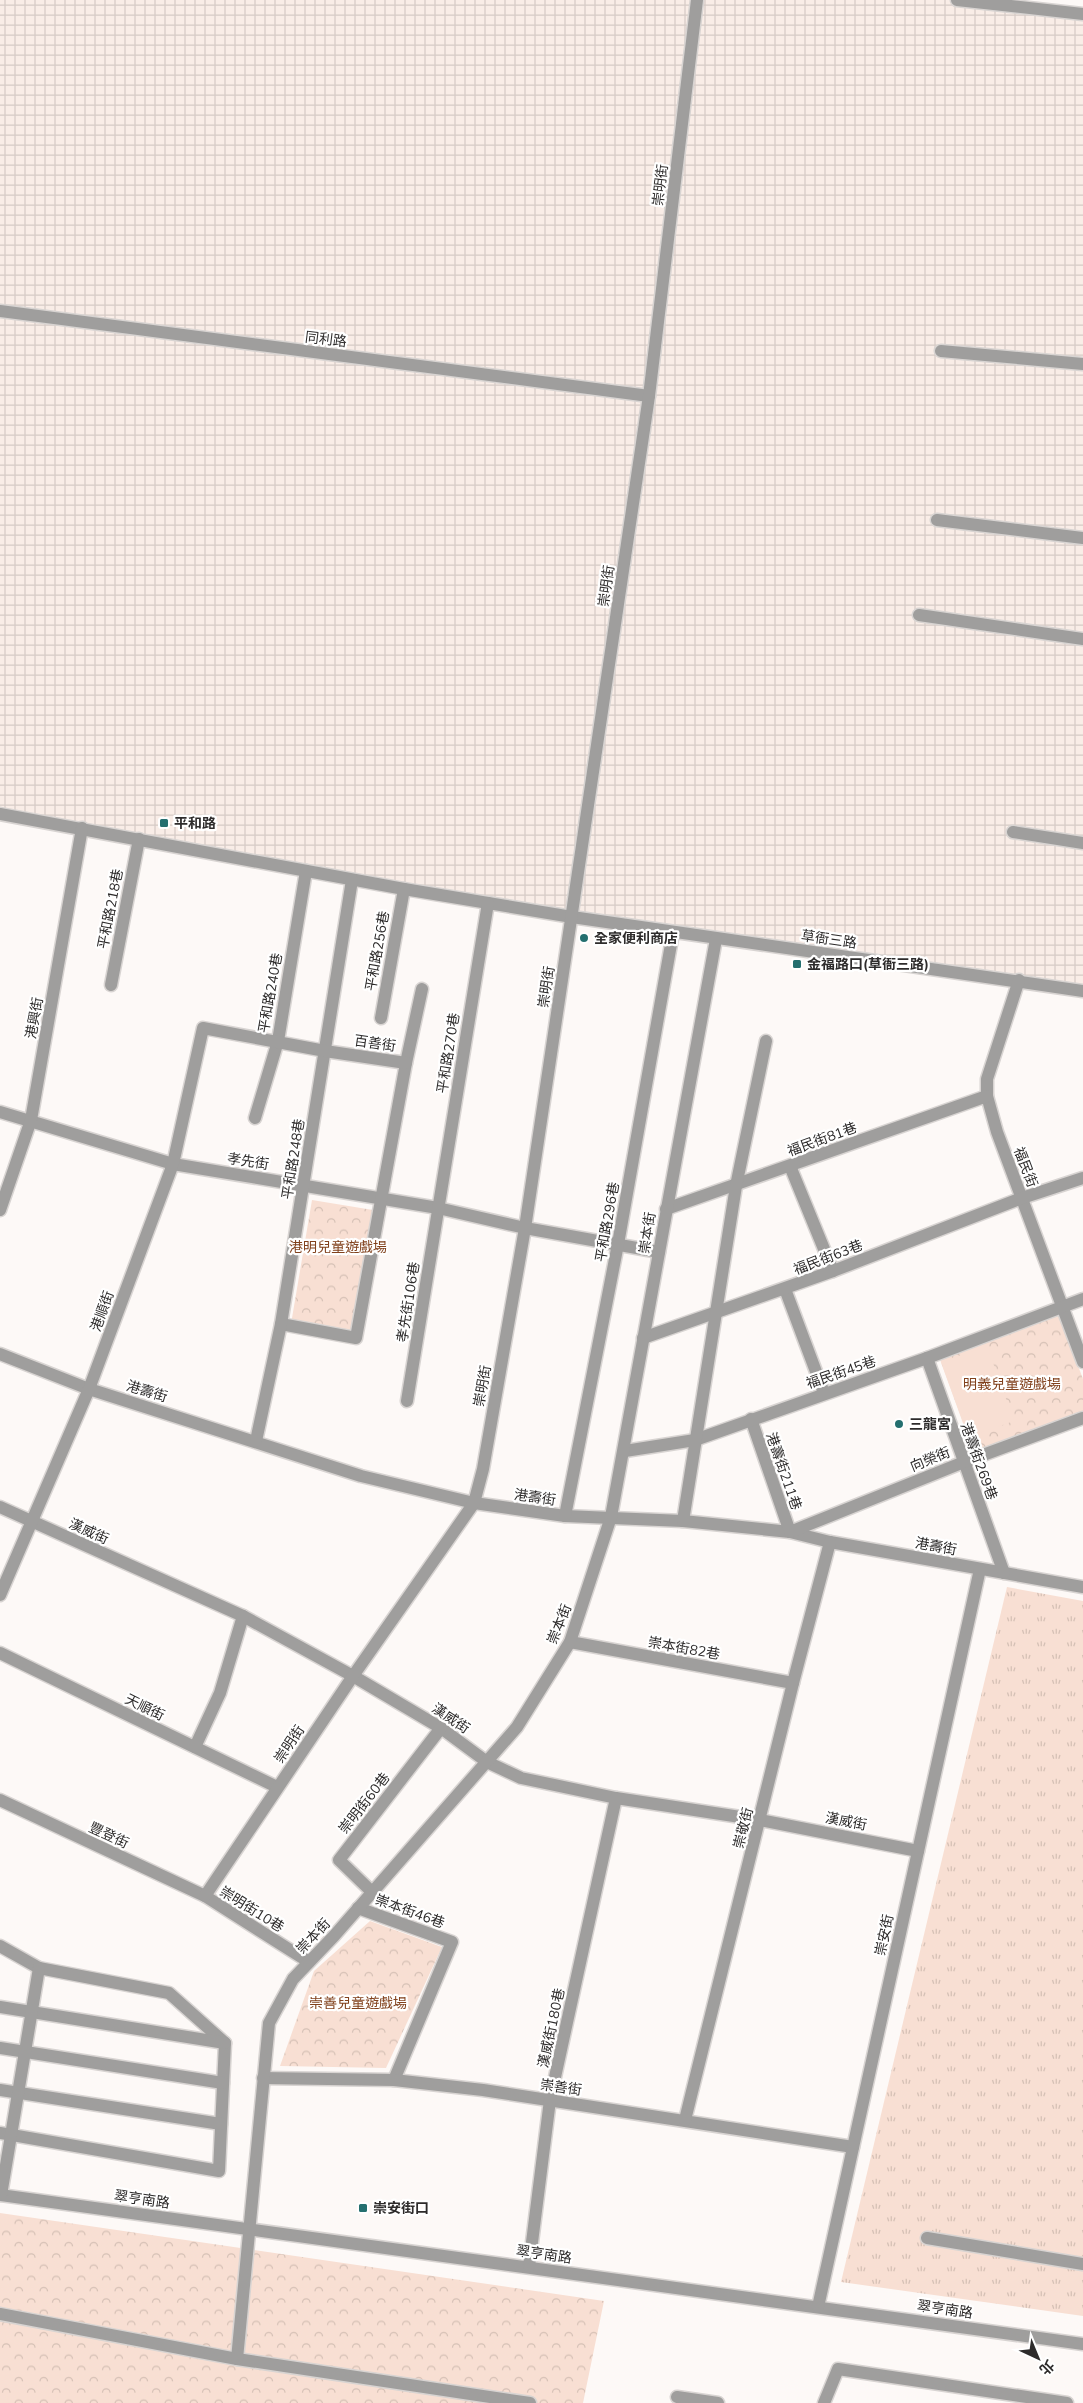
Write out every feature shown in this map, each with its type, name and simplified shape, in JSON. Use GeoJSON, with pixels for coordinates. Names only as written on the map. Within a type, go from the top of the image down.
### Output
{"type":"FeatureCollection","features":[{"type":"Feature","properties":{"kind":"street","name":"崇明街"},"geometry":{"type":"LineString","coordinates":[[205,1896],[277,1787],[474,1503],[483,1469],[525,1228],[649,396],[697,0]]}},
{"type":"Feature","properties":{"kind":"street"},"geometry":{"type":"LineString","coordinates":[[957,0],[1083,14]]}},
{"type":"Feature","properties":{"kind":"street","name":"同利路"},"geometry":{"type":"LineString","coordinates":[[0,311],[649,396]]}},
{"type":"Feature","properties":{"kind":"street"},"geometry":{"type":"LineString","coordinates":[[941,351],[1083,364]]}},
{"type":"Feature","properties":{"kind":"street"},"geometry":{"type":"LineString","coordinates":[[937,520],[1083,538]]}},
{"type":"Feature","properties":{"kind":"street"},"geometry":{"type":"LineString","coordinates":[[919,615],[1083,639]]}},
{"type":"Feature","properties":{"kind":"street"},"geometry":{"type":"LineString","coordinates":[[0,814],[352,880],[572,917]]}},
{"type":"Feature","properties":{"kind":"street","name":"港興街"},"geometry":{"type":"LineString","coordinates":[[0,1210],[31,1120],[82,828]]}},
{"type":"Feature","properties":{"kind":"street"},"geometry":{"type":"LineString","coordinates":[[1013,832],[1083,843]]}},
{"type":"Feature","properties":{"kind":"street","name":"平和路218巷"},"geometry":{"type":"LineString","coordinates":[[111,985],[139,839]]}},
{"type":"Feature","properties":{"kind":"street","name":"平和路240巷"},"geometry":{"type":"LineString","coordinates":[[255,1118],[278,1041],[306,871]]}},
{"type":"Feature","properties":{"kind":"street","name":"平和路248巷"},"geometry":{"type":"LineString","coordinates":[[256,1441],[281,1324],[305,1186],[352,880]]}},
{"type":"Feature","properties":{"kind":"street","name":"平和路256巷"},"geometry":{"type":"LineString","coordinates":[[381,1018],[404,889]]}},
{"type":"Feature","properties":{"kind":"street","name":"平和路270巷"},"geometry":{"type":"LineString","coordinates":[[438,1208],[488,903]]}},
{"type":"Feature","properties":{"kind":"street","name":"草衙三路"},"geometry":{"type":"LineString","coordinates":[[572,917],[673,933],[1019,980],[1083,991]]}},
{"type":"Feature","properties":{"kind":"street","name":"平和路296巷"},"geometry":{"type":"LineString","coordinates":[[564,1516],[618,1244],[673,933]]}},
{"type":"Feature","properties":{"kind":"street","name":"崇本街"},"geometry":{"type":"LineString","coordinates":[[237,2360],[269,2023],[293,1979],[517,1728],[570,1642],[612,1517],[716,939]]}},
{"type":"Feature","properties":{"kind":"street","name":"福民街"},"geometry":{"type":"LineString","coordinates":[[1019,980],[987,1079],[987,1096],[997,1132],[1083,1362]]}},
{"type":"Feature","properties":{"kind":"street"},"geometry":{"type":"LineString","coordinates":[[406,1062],[422,989]]}},
{"type":"Feature","properties":{"kind":"street","name":"百善街"},"geometry":{"type":"LineString","coordinates":[[203,1028],[325,1051],[406,1062],[383,1199],[356,1338],[281,1324]]}},
{"type":"Feature","properties":{"kind":"street","name":"港順街"},"geometry":{"type":"LineString","coordinates":[[0,1595],[89,1389],[173,1164],[203,1028]]}},
{"type":"Feature","properties":{"kind":"street"},"geometry":{"type":"LineString","coordinates":[[683,1521],[736,1186],[766,1041]]}},
{"type":"Feature","properties":{"kind":"street","name":"福民街81巷"},"geometry":{"type":"LineString","coordinates":[[666,1209],[736,1186],[987,1096]]}},
{"type":"Feature","properties":{"kind":"street","name":"孝先街"},"geometry":{"type":"LineString","coordinates":[[0,1112],[173,1164],[438,1208],[525,1228],[659,1252]]}},
{"type":"Feature","properties":{"kind":"street"},"geometry":{"type":"LineString","coordinates":[[790,1166],[834,1271]]}},
{"type":"Feature","properties":{"kind":"street","name":"福民街63巷"},"geometry":{"type":"LineString","coordinates":[[644,1338],[785,1289],[1022,1198],[1083,1178]]}},
{"type":"Feature","properties":{"kind":"street","name":"孝先街106巷"},"geometry":{"type":"LineString","coordinates":[[407,1401],[438,1208]]}},
{"type":"Feature","properties":{"kind":"street"},"geometry":{"type":"LineString","coordinates":[[785,1289],[824,1393]]}},
{"type":"Feature","properties":{"kind":"street","name":"福民街45巷"},"geometry":{"type":"LineString","coordinates":[[625,1452],[695,1440],[927,1358],[1083,1299]]}},
{"type":"Feature","properties":{"kind":"street","name":"港壽街"},"geometry":{"type":"LineString","coordinates":[[0,1354],[89,1389],[361,1476],[474,1503],[564,1516],[683,1521],[790,1532],[830,1542],[1083,1587]]}},
{"type":"Feature","properties":{"kind":"street","name":"港壽街269巷"},"geometry":{"type":"LineString","coordinates":[[927,1358],[1004,1573]]}},
{"type":"Feature","properties":{"kind":"street","name":"向榮街"},"geometry":{"type":"LineString","coordinates":[[790,1532],[964,1462],[1083,1418]]}},
{"type":"Feature","properties":{"kind":"street","name":"港壽街211巷"},"geometry":{"type":"LineString","coordinates":[[751,1419],[790,1532]]}},
{"type":"Feature","properties":{"kind":"street","name":"漢威街"},"geometry":{"type":"LineString","coordinates":[[0,1507],[243,1616],[353,1676],[442,1728],[487,1762],[521,1778],[616,1798],[760,1820],[918,1851]]}},
{"type":"Feature","properties":{"kind":"street","name":"崇敬街"},"geometry":{"type":"LineString","coordinates":[[685,2120],[760,1820],[792,1683],[830,1542]]}},
{"type":"Feature","properties":{"kind":"street","name":"崇安街"},"geometry":{"type":"LineString","coordinates":[[818,2307],[980,1569]]}},
{"type":"Feature","properties":{"kind":"street"},"geometry":{"type":"LineString","coordinates":[[195,1748],[220,1693],[243,1616]]}},
{"type":"Feature","properties":{"kind":"street","name":"崇本街82巷"},"geometry":{"type":"LineString","coordinates":[[570,1642],[792,1683]]}},
{"type":"Feature","properties":{"kind":"street","name":"天順街"},"geometry":{"type":"LineString","coordinates":[[0,1653],[277,1787]]}},
{"type":"Feature","properties":{"kind":"street","name":"崇明街60巷"},"geometry":{"type":"LineString","coordinates":[[372,1892],[339,1860],[442,1728]]}},
{"type":"Feature","properties":{"kind":"street","name":"漢威街180巷"},"geometry":{"type":"LineString","coordinates":[[529,2266],[550,2100],[616,1798]]}},
{"type":"Feature","properties":{"kind":"street","name":"豐登街"},"geometry":{"type":"LineString","coordinates":[[0,1800],[205,1896]]}},
{"type":"Feature","properties":{"kind":"street","name":"崇明街10巷"},"geometry":{"type":"LineString","coordinates":[[205,1896],[309,1962]]}},
{"type":"Feature","properties":{"kind":"street","name":"崇本街46巷"},"geometry":{"type":"LineString","coordinates":[[358,1908],[452,1942],[394,2080]]}},
{"type":"Feature","properties":{"kind":"street"},"geometry":{"type":"LineString","coordinates":[[1,1947],[39,1968],[169,1994],[226,2042]]}},
{"type":"Feature","properties":{"kind":"street"},"geometry":{"type":"LineString","coordinates":[[0,2195],[5,2134],[18,2092],[39,1968]]}},
{"type":"Feature","properties":{"kind":"street"},"geometry":{"type":"LineString","coordinates":[[0,2007],[226,2042]]}},
{"type":"Feature","properties":{"kind":"street"},"geometry":{"type":"LineString","coordinates":[[5,2134],[219,2171],[226,2042]]}},
{"type":"Feature","properties":{"kind":"street"},"geometry":{"type":"LineString","coordinates":[[0,2048],[223,2083]]}},
{"type":"Feature","properties":{"kind":"street","name":"崇善街"},"geometry":{"type":"LineString","coordinates":[[263,2078],[394,2080],[550,2100],[853,2147]]}},
{"type":"Feature","properties":{"kind":"street"},"geometry":{"type":"LineString","coordinates":[[0,2090],[221,2124]]}},
{"type":"Feature","properties":{"kind":"street","name":"翠亨南路"},"geometry":{"type":"LineString","coordinates":[[0,2195],[529,2266],[1083,2344]]}},
{"type":"Feature","properties":{"kind":"street"},"geometry":{"type":"LineString","coordinates":[[926,2238],[1083,2264]]}},
{"type":"Feature","properties":{"kind":"street"},"geometry":{"type":"LineString","coordinates":[[0,2314],[237,2360],[530,2403]]}},
{"type":"Feature","properties":{"kind":"street"},"geometry":{"type":"LineString","coordinates":[[824,2403],[838,2369],[1067,2403]]}},
{"type":"Feature","properties":{"kind":"street"},"geometry":{"type":"LineString","coordinates":[[677,2397],[718,2403]]}},
{"type":"Feature","properties":{"kind":"shaded area"},"geometry":{"type":"Polygon","coordinates":[[[0,0],[949,0],[1083,17],[1083,989],[761,945],[0,814],[0,0]]]}},
{"type":"Feature","properties":{"kind":"green space","name":"港明兒童遊戲場"},"geometry":{"type":"Polygon","coordinates":[[[312,1200],[379,1211],[356,1334],[291,1324],[312,1200]]]}},
{"type":"Feature","properties":{"kind":"green space","name":"明義兒童遊戲場"},"geometry":{"type":"Polygon","coordinates":[[[1058,1313],[1083,1379],[1083,1411],[974,1452],[939,1357],[1058,1313]]]}},
{"type":"Feature","properties":{"kind":"green space"},"geometry":{"type":"Polygon","coordinates":[[[987,1346],[1014,1421],[968,1437],[941,1362],[987,1346]]]}},
{"type":"Feature","properties":{"kind":"green space"},"geometry":{"type":"Polygon","coordinates":[[[1007,1587],[1083,1601],[1083,2316],[841,2282],[1007,1587]]]}},
{"type":"Feature","properties":{"kind":"green space","name":"崇善兒童遊戲場"},"geometry":{"type":"Polygon","coordinates":[[[370,1921],[442,1947],[386,2068],[280,2066],[314,1971],[370,1921]]]}},
{"type":"Feature","properties":{"kind":"green space"},"geometry":{"type":"Polygon","coordinates":[[[0,2213],[604,2301],[583,2403],[0,2403],[0,2213]]]}},
{"type":"Feature","properties":{"kind":"place","name":"平和路"},"geometry":{"type":"Point","coordinates":[164,823]}},
{"type":"Feature","properties":{"kind":"place","name":"全家便利商店"},"geometry":{"type":"Point","coordinates":[584,938]}},
{"type":"Feature","properties":{"kind":"place","name":"金福路口(草衙三路)"},"geometry":{"type":"Point","coordinates":[797,964]}},
{"type":"Feature","properties":{"kind":"place","name":"三龍宮"},"geometry":{"type":"Point","coordinates":[899,1424]}},
{"type":"Feature","properties":{"kind":"place","name":"崇安街口"},"geometry":{"type":"Point","coordinates":[363,2208]}}]}
